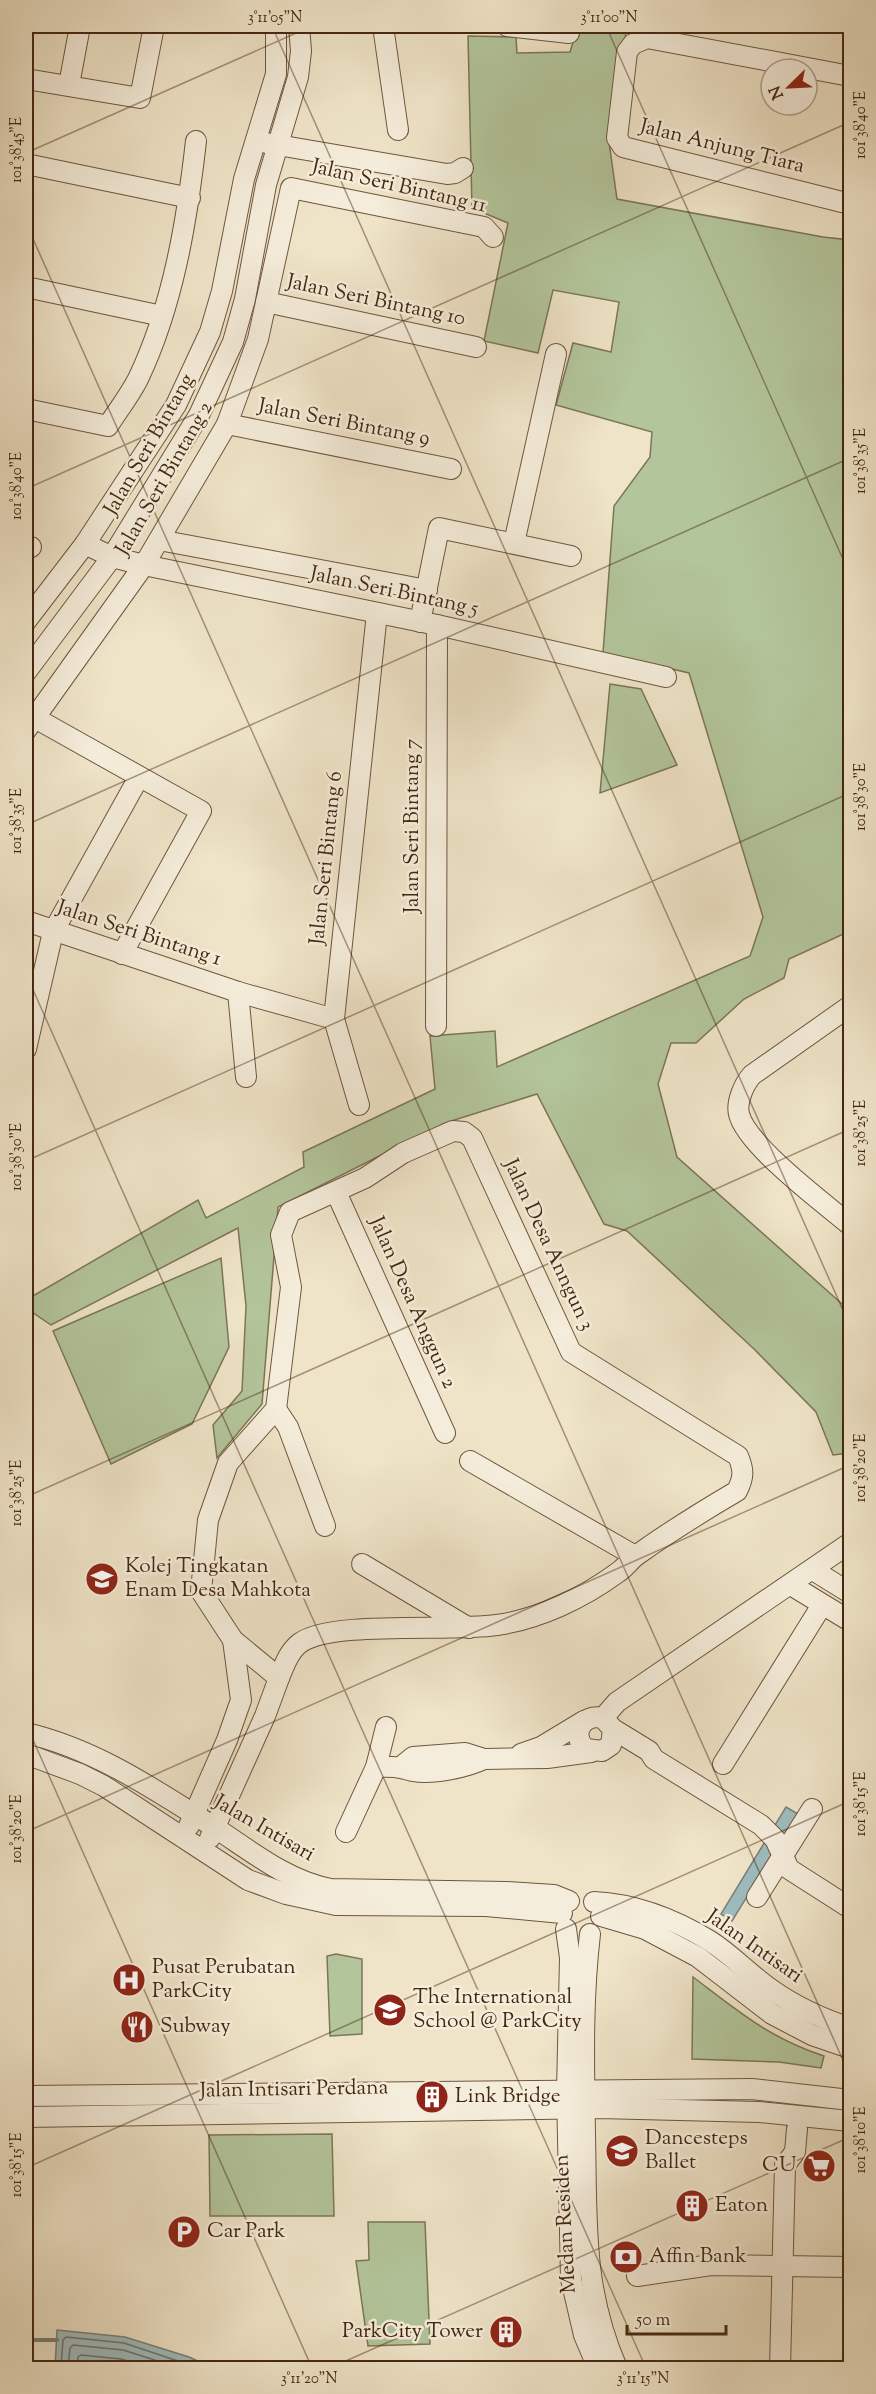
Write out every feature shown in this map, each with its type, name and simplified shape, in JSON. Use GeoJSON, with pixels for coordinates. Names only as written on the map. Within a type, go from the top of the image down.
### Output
{"type":"FeatureCollection","features":[{"type":"Feature","properties":{"kind":"street"},"geometry":{"type":"LineString","coordinates":[[69,85],[80,26]]}},
{"type":"Feature","properties":{"kind":"street"},"geometry":{"type":"LineString","coordinates":[[26,79],[140,98],[154,26]]}},
{"type":"Feature","properties":{"kind":"street","name":"Jalan Seri Bintang"},"geometry":{"type":"LineString","coordinates":[[26,621],[85,544],[176,405],[210,332],[222,291],[244,179],[276,75],[276,26]]}},
{"type":"Feature","properties":{"kind":"street","name":"Jalan Seri Bintang"},"geometry":{"type":"LineString","coordinates":[[26,672],[112,557],[199,415],[233,342],[245,299],[266,185],[298,77],[301,51],[299,26]]}},
{"type":"Feature","properties":{"kind":"street"},"geometry":{"type":"LineString","coordinates":[[384,26],[398,129]]}},
{"type":"Feature","properties":{"kind":"street"},"geometry":{"type":"LineString","coordinates":[[507,26],[569,33]]}},
{"type":"Feature","properties":{"kind":"street","name":"Jalan Anjung Tiara"},"geometry":{"type":"LineString","coordinates":[[850,76],[647,38],[633,44],[627,52],[617,138],[623,147],[850,204]]}},
{"type":"Feature","properties":{"kind":"street"},"geometry":{"type":"LineString","coordinates":[[256,140],[276,147],[447,174],[455,173],[463,168]]}},
{"type":"Feature","properties":{"kind":"street"},"geometry":{"type":"LineString","coordinates":[[26,409],[108,426],[137,380],[162,316],[190,198],[196,141]]}},
{"type":"Feature","properties":{"kind":"street"},"geometry":{"type":"LineString","coordinates":[[26,164],[190,198]]}},
{"type":"Feature","properties":{"kind":"street","name":"Jalan Seri Bintang 11"},"geometry":{"type":"LineString","coordinates":[[291,188],[484,228],[493,237]]}},
{"type":"Feature","properties":{"kind":"street","name":"Jalan Seri Bintang 2"},"geometry":{"type":"LineString","coordinates":[[30,724],[144,565],[227,424],[258,339],[291,188]]}},
{"type":"Feature","properties":{"kind":"street"},"geometry":{"type":"LineString","coordinates":[[26,287],[162,316]]}},
{"type":"Feature","properties":{"kind":"street","name":"Jalan Seri Bintang 10"},"geometry":{"type":"LineString","coordinates":[[266,302],[476,347]]}},
{"type":"Feature","properties":{"kind":"street"},"geometry":{"type":"LineString","coordinates":[[556,354],[514,543],[571,556]]}},
{"type":"Feature","properties":{"kind":"street","name":"Jalan Seri Bintang 9"},"geometry":{"type":"LineString","coordinates":[[227,424],[451,469]]}},
{"type":"Feature","properties":{"kind":"street","name":"Jalan Seri Bintang 7"},"geometry":{"type":"LineString","coordinates":[[436,1026],[427,590],[439,528],[514,543]]}},
{"type":"Feature","properties":{"kind":"street"},"geometry":{"type":"LineString","coordinates":[[159,540],[427,590]]}},
{"type":"Feature","properties":{"kind":"street","name":"Jalan Seri Bintang 5"},"geometry":{"type":"LineString","coordinates":[[85,544],[112,557],[144,565],[429,624],[666,677]]}},
{"type":"Feature","properties":{"kind":"street","name":"Jalan Seri Bintang 6"},"geometry":{"type":"LineString","coordinates":[[359,1106],[334,1019],[377,613]]}},
{"type":"Feature","properties":{"kind":"street"},"geometry":{"type":"LineString","coordinates":[[30,724],[201,811],[122,954]]}},
{"type":"Feature","properties":{"kind":"street"},"geometry":{"type":"LineString","coordinates":[[26,1049],[53,932],[138,777]]}},
{"type":"Feature","properties":{"kind":"street","name":"Jalan Seri Bintang 1"},"geometry":{"type":"LineString","coordinates":[[26,921],[53,932],[238,992],[334,1019]]}},
{"type":"Feature","properties":{"kind":"street","name":"Jalan Seri Bintang 1"},"geometry":{"type":"LineString","coordinates":[[238,992],[246,1077]]}},
{"type":"Feature","properties":{"kind":"street"},"geometry":{"type":"LineString","coordinates":[[850,1006],[752,1076],[746,1083],[738,1107],[742,1123],[784,1171],[850,1225]]}},
{"type":"Feature","properties":{"kind":"street","name":"Jalan Desa Anngun 3"},"geometry":{"type":"LineString","coordinates":[[203,1852],[279,1678],[298,1645],[314,1635],[352,1630],[469,1628],[499,1625],[555,1608],[605,1581],[635,1557],[736,1491],[743,1480],[744,1468],[738,1455],[571,1352],[472,1138],[464,1132],[453,1131],[403,1153],[365,1178],[290,1212],[281,1235],[291,1287],[276,1409]]}},
{"type":"Feature","properties":{"kind":"street","name":"Jalan Desa Anggun 2"},"geometry":{"type":"LineString","coordinates":[[336,1192],[445,1433]]}},
{"type":"Feature","properties":{"kind":"street"},"geometry":{"type":"LineString","coordinates":[[279,1678],[233,1640],[201,1591],[208,1520],[228,1463],[276,1409],[288,1427],[325,1526]]}},
{"type":"Feature","properties":{"kind":"street"},"geometry":{"type":"LineString","coordinates":[[470,1461],[635,1557]]}},
{"type":"Feature","properties":{"kind":"street"},"geometry":{"type":"LineString","coordinates":[[510,1757],[600,1723],[617,1702],[850,1543]]}},
{"type":"Feature","properties":{"kind":"street"},"geometry":{"type":"LineString","coordinates":[[362,1564],[469,1628]]}},
{"type":"Feature","properties":{"kind":"street"},"geometry":{"type":"LineString","coordinates":[[813,1570],[850,1593]]}},
{"type":"Feature","properties":{"kind":"street"},"geometry":{"type":"LineString","coordinates":[[791,1585],[850,1621]]}},
{"type":"Feature","properties":{"kind":"street"},"geometry":{"type":"LineString","coordinates":[[723,1764],[822,1605]]}},
{"type":"Feature","properties":{"kind":"street"},"geometry":{"type":"LineString","coordinates":[[183,1840],[222,1752],[241,1700],[233,1640]]}},
{"type":"Feature","properties":{"kind":"street"},"geometry":{"type":"LineString","coordinates":[[597,1751],[611,1745],[600,1723]]}},
{"type":"Feature","properties":{"kind":"street"},"geometry":{"type":"LineString","coordinates":[[597,1751],[579,1741],[579,1730],[600,1723],[649,1751],[654,1759]]}},
{"type":"Feature","properties":{"kind":"street"},"geometry":{"type":"LineString","coordinates":[[346,1832],[376,1767],[386,1727]]}},
{"type":"Feature","properties":{"kind":"street","name":"Jalan Intisari"},"geometry":{"type":"LineString","coordinates":[[26,1733],[83,1751],[115,1766],[270,1864],[319,1887],[554,1895],[566,1914]]}},
{"type":"Feature","properties":{"kind":"street"},"geometry":{"type":"LineString","coordinates":[[376,1767],[402,1766],[413,1757],[465,1753],[484,1759],[547,1758],[597,1751],[627,1751],[654,1759],[761,1825],[776,1839],[779,1862],[850,1908]]}},
{"type":"Feature","properties":{"kind":"street"},"geometry":{"type":"LineString","coordinates":[[222,1752],[244,1761]]}},
{"type":"Feature","properties":{"kind":"street","name":"Jalan Intisari"},"geometry":{"type":"LineString","coordinates":[[26,1754],[80,1774],[104,1786],[183,1840],[248,1880],[279,1892],[336,1905],[486,1906],[566,1914]]}},
{"type":"Feature","properties":{"kind":"street"},"geometry":{"type":"LineString","coordinates":[[757,1897],[812,1809]]}},
{"type":"Feature","properties":{"kind":"street"},"geometry":{"type":"LineString","coordinates":[[566,1914],[577,1936],[590,1934],[596,1930],[597,1909],[582,1897],[566,1914],[576,2046],[576,2100]]}},
{"type":"Feature","properties":{"kind":"street","name":"Jalan Intisari"},"geometry":{"type":"LineString","coordinates":[[597,1909],[619,1903],[658,1914],[711,1942],[772,1990],[801,2008],[850,2028]]}},
{"type":"Feature","properties":{"kind":"street","name":"Jalan Intisari"},"geometry":{"type":"LineString","coordinates":[[597,1909],[645,1929],[698,1958],[772,2014],[812,2035],[850,2048]]}},
{"type":"Feature","properties":{"kind":"street"},"geometry":{"type":"LineString","coordinates":[[528,2092],[545,2085],[555,2077],[576,2046],[590,1934]]}},
{"type":"Feature","properties":{"kind":"street"},"geometry":{"type":"LineString","coordinates":[[576,2046],[592,2062],[603,2079],[622,2090]]}},
{"type":"Feature","properties":{"kind":"street","name":"Jalan Intisari Perdana"},"geometry":{"type":"LineString","coordinates":[[26,2096],[535,2111],[622,2090],[753,2089],[850,2100]]}},
{"type":"Feature","properties":{"kind":"street","name":"Jalan Intisari Perdana"},"geometry":{"type":"LineString","coordinates":[[26,2117],[337,2104],[528,2092],[662,2110],[759,2112],[850,2121]]}},
{"type":"Feature","properties":{"kind":"street","name":"Medan Residen"},"geometry":{"type":"LineString","coordinates":[[576,2100],[568,2144],[571,2279],[584,2335],[598,2368]]}},
{"type":"Feature","properties":{"kind":"street","name":"Medan Residen"},"geometry":{"type":"LineString","coordinates":[[576,2100],[586,2165],[590,2284],[600,2323],[617,2368]]}},
{"type":"Feature","properties":{"kind":"street"},"geometry":{"type":"LineString","coordinates":[[586,2165],[591,2139],[599,2120],[662,2110]]}},
{"type":"Feature","properties":{"kind":"street"},"geometry":{"type":"LineString","coordinates":[[535,2111],[554,2126],[568,2144]]}},
{"type":"Feature","properties":{"kind":"street"},"geometry":{"type":"LineString","coordinates":[[780,2368],[785,2165],[795,2152],[797,2129]]}},
{"type":"Feature","properties":{"kind":"street"},"geometry":{"type":"LineString","coordinates":[[637,2276],[711,2265],[850,2268]]}},
{"type":"Feature","properties":{"kind":"green space"},"geometry":{"type":"Polygon","coordinates":[[[578,26],[627,26],[609,142],[617,199],[850,240],[850,931],[789,959],[784,978],[744,999],[696,1043],[671,1043],[658,1084],[677,1157],[850,1311],[850,1453],[833,1455],[816,1412],[754,1349],[627,1231],[604,1224],[537,1094],[445,1123],[278,1207],[262,1404],[217,1458],[213,1425],[242,1391],[246,1306],[238,1228],[51,1325],[26,1308],[26,1300],[198,1200],[206,1218],[304,1167],[303,1152],[435,1089],[430,1036],[495,1031],[497,1067],[750,956],[763,917],[689,673],[603,653],[614,506],[650,457],[652,432],[556,405],[573,343],[611,352],[619,302],[553,290],[538,353],[484,341],[508,223],[472,208],[468,36],[516,37],[517,53],[570,52],[578,26]]]}},
{"type":"Feature","properties":{"kind":"green space"},"geometry":{"type":"Polygon","coordinates":[[[610,684],[641,689],[677,765],[600,793],[610,684]]]}},
{"type":"Feature","properties":{"kind":"green space"},"geometry":{"type":"Polygon","coordinates":[[[221,1258],[229,1347],[192,1424],[111,1464],[53,1331],[221,1258]]]}},
{"type":"Feature","properties":{"kind":"green space"},"geometry":{"type":"Polygon","coordinates":[[[336,1954],[362,1959],[362,2034],[330,2036],[327,1956],[336,1954]]]}},
{"type":"Feature","properties":{"kind":"green space"},"geometry":{"type":"Polygon","coordinates":[[[693,1977],[770,2032],[824,2056],[821,2068],[779,2062],[692,2059],[693,1977]]]}},
{"type":"Feature","properties":{"kind":"green space"},"geometry":{"type":"Polygon","coordinates":[[[332,2134],[334,2216],[210,2216],[209,2135],[332,2134]]]}},
{"type":"Feature","properties":{"kind":"green space"},"geometry":{"type":"Polygon","coordinates":[[[368,2222],[425,2222],[430,2344],[368,2346],[356,2261],[369,2260],[368,2222]]]}},
{"type":"Feature","properties":{"kind":"water"},"geometry":{"type":"Polygon","coordinates":[[[786,1807],[798,1814],[732,1921],[721,1914],[786,1807]]]}},
{"type":"Feature","properties":{"kind":"water"},"geometry":{"type":"Polygon","coordinates":[[[57,2330],[125,2337],[189,2357],[213,2368],[55,2368],[57,2330]]]}},
{"type":"Feature","properties":{"kind":"waterway"},"geometry":{"type":"LineString","coordinates":[[26,2340],[57,2340]]}},
{"type":"Feature","properties":{"kind":"place","name":"Kolej Tingkatan Enam Desa Mahkota"},"geometry":{"type":"Point","coordinates":[102,1579]}},
{"type":"Feature","properties":{"kind":"place","name":"Pusat Perubatan ParkCity"},"geometry":{"type":"Point","coordinates":[129,1980]}},
{"type":"Feature","properties":{"kind":"place","name":"The International School @ ParkCity"},"geometry":{"type":"Point","coordinates":[390,2010]}},
{"type":"Feature","properties":{"kind":"place","name":"Subway"},"geometry":{"type":"Point","coordinates":[137,2027]}},
{"type":"Feature","properties":{"kind":"place","name":"Link Bridge"},"geometry":{"type":"Point","coordinates":[432,2097]}},
{"type":"Feature","properties":{"kind":"place","name":"Dancesteps Ballet"},"geometry":{"type":"Point","coordinates":[622,2151]}},
{"type":"Feature","properties":{"kind":"place","name":"CU"},"geometry":{"type":"Point","coordinates":[819,2166]}},
{"type":"Feature","properties":{"kind":"place","name":"Eaton"},"geometry":{"type":"Point","coordinates":[692,2206]}},
{"type":"Feature","properties":{"kind":"place","name":"Car Park"},"geometry":{"type":"Point","coordinates":[184,2232]}},
{"type":"Feature","properties":{"kind":"place","name":"Affin Bank"},"geometry":{"type":"Point","coordinates":[626,2257]}},
{"type":"Feature","properties":{"kind":"place","name":"ParkCity Tower"},"geometry":{"type":"Point","coordinates":[506,2332]}}]}
